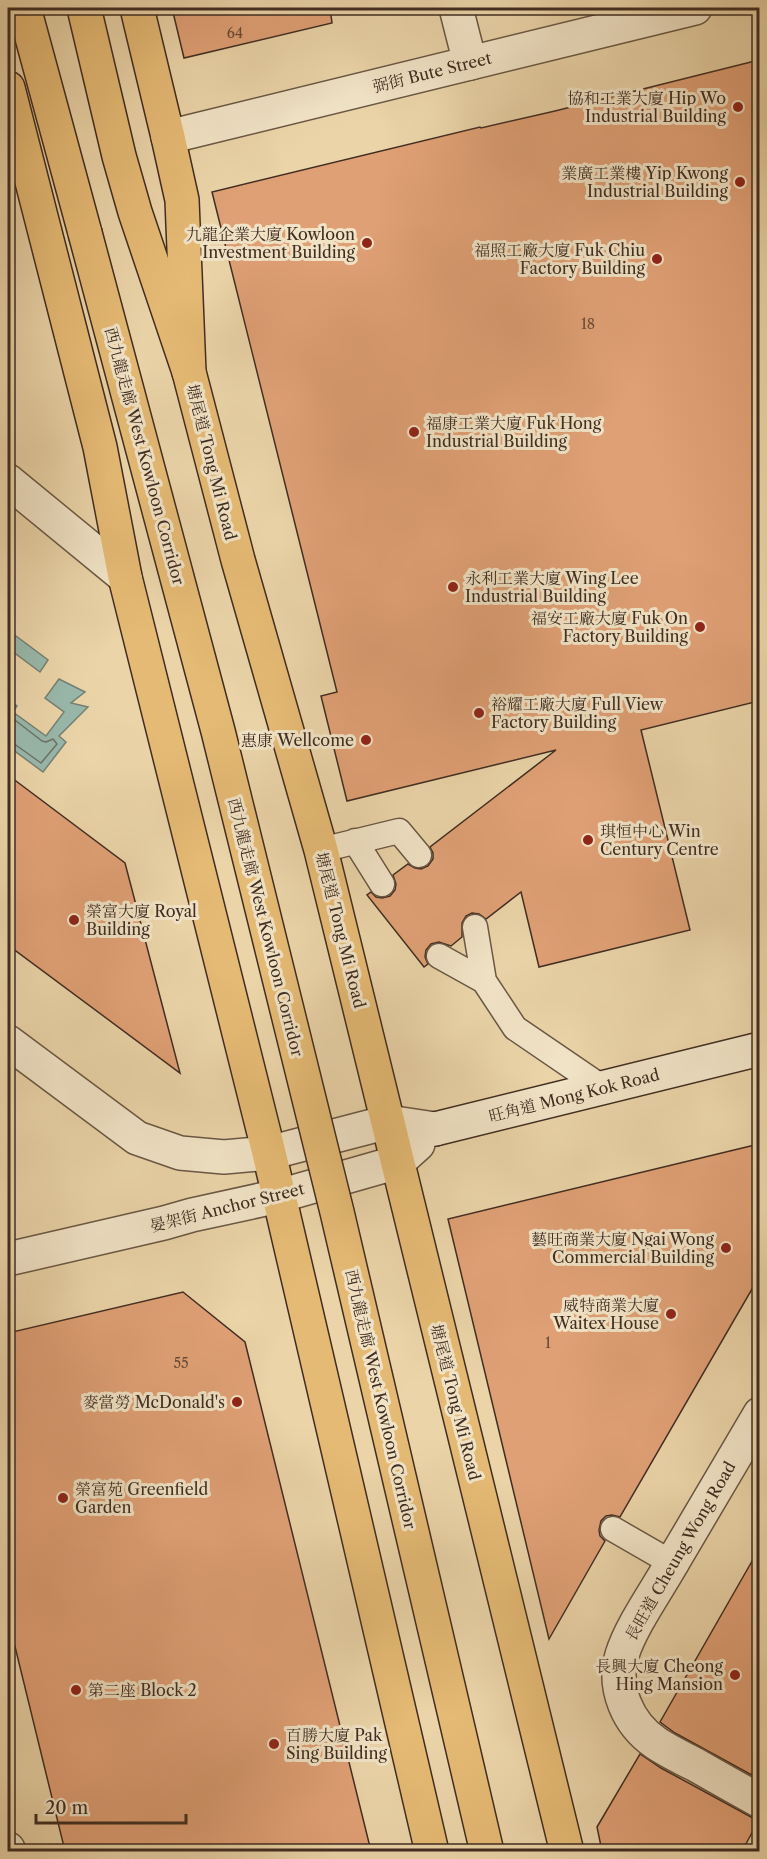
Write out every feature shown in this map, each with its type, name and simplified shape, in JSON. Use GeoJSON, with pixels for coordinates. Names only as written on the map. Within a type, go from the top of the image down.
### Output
{"type":"FeatureCollection","features":[{"type":"Feature","properties":{"kind":"main road","name":"西九龍走廊 West Kowloon Corridor"},"geometry":{"type":"LineString","coordinates":[[24,8],[218,731],[337,1212],[487,1851]]}},
{"type":"Feature","properties":{"kind":"main road"},"geometry":{"type":"LineString","coordinates":[[84,8],[119,156],[135,212],[189,372]]}},
{"type":"Feature","properties":{"kind":"main road","name":"塘尾道 Tong Mi Road"},"geometry":{"type":"LineString","coordinates":[[137,8],[182,200],[189,372],[241,570],[321,850],[567,1851]]}},
{"type":"Feature","properties":{"kind":"main road"},"geometry":{"type":"LineString","coordinates":[[8,88],[100,447],[125,577],[269,1153],[432,1851]]}},
{"type":"Feature","properties":{"kind":"street"},"geometry":{"type":"LineString","coordinates":[[456,8],[470,63]]}},
{"type":"Feature","properties":{"kind":"street","name":"弼街 Bute Street"},"geometry":{"type":"LineString","coordinates":[[168,137],[695,8]]}},
{"type":"Feature","properties":{"kind":"street"},"geometry":{"type":"LineString","coordinates":[[8,481],[125,577]]}},
{"type":"Feature","properties":{"kind":"street"},"geometry":{"type":"LineString","coordinates":[[8,1042],[137,1138],[180,1153],[224,1156],[269,1153],[388,1122]]}},
{"type":"Feature","properties":{"kind":"street","name":"旺角道 Mong Kok Road"},"geometry":{"type":"LineString","coordinates":[[388,1122],[435,1129],[759,1049]]}},
{"type":"Feature","properties":{"kind":"street","name":"晏架街 Anchor Street"},"geometry":{"type":"LineString","coordinates":[[8,1259],[279,1196],[398,1162],[435,1129]]}},
{"type":"Feature","properties":{"kind":"street","name":"長旺道 Cheung Wong Road"},"geometry":{"type":"LineString","coordinates":[[759,1414],[628,1639],[621,1657],[619,1675],[621,1694],[628,1712],[639,1729],[655,1742],[759,1801]]}},
{"type":"Feature","properties":{"kind":"lane"},"geometry":{"type":"LineString","coordinates":[[321,850],[399,831],[419,855]]}},
{"type":"Feature","properties":{"kind":"lane"},"geometry":{"type":"LineString","coordinates":[[356,841],[382,884]]}},
{"type":"Feature","properties":{"kind":"lane"},"geometry":{"type":"LineString","coordinates":[[475,927],[484,981],[515,1028],[603,1088]]}},
{"type":"Feature","properties":{"kind":"lane"},"geometry":{"type":"LineString","coordinates":[[439,956],[484,981]]}},
{"type":"Feature","properties":{"kind":"lane"},"geometry":{"type":"LineString","coordinates":[[613,1528],[672,1563]]}},
{"type":"Feature","properties":{"kind":"water"},"geometry":{"type":"Polygon","coordinates":[[[8,630],[48,660],[40,672],[8,648],[8,630]]]}},
{"type":"Feature","properties":{"kind":"water"},"geometry":{"type":"Polygon","coordinates":[[[59,679],[85,692],[71,703],[88,707],[59,736],[66,742],[43,772],[8,746],[8,699],[17,706],[13,712],[46,736],[64,712],[45,698],[59,679]]]}},
{"type":"Feature","properties":{"kind":"building"},"geometry":{"type":"Polygon","coordinates":[[[172,8],[330,8],[332,23],[184,58],[172,8]]]}},
{"type":"Feature","properties":{"kind":"building"},"geometry":{"type":"Polygon","coordinates":[[[759,60],[759,701],[641,730],[690,930],[539,967],[521,892],[486,919],[479,914],[472,913],[466,916],[462,923],[462,937],[451,946],[439,942],[431,944],[426,950],[425,957],[428,964],[424,967],[367,895],[371,892],[376,897],[390,896],[396,884],[393,875],[408,864],[421,869],[428,866],[433,859],[430,847],[556,750],[347,801],[321,696],[337,692],[212,192],[759,60]]]}},
{"type":"Feature","properties":{"kind":"building","name":"榮富大廈 Royal Building"},"geometry":{"type":"Polygon","coordinates":[[[8,775],[125,863],[180,1073],[8,945],[8,775]]]}},
{"type":"Feature","properties":{"kind":"building"},"geometry":{"type":"Polygon","coordinates":[[[759,1144],[759,1277],[620,1517],[606,1516],[601,1521],[600,1536],[605,1541],[549,1639],[448,1219],[759,1144]]]}},
{"type":"Feature","properties":{"kind":"building"},"geometry":{"type":"Polygon","coordinates":[[[183,1292],[245,1342],[371,1851],[65,1851],[8,1618],[8,1333],[183,1292]]]}},
{"type":"Feature","properties":{"kind":"building","name":"長興大廈 Cheong Hing Mansion"},"geometry":{"type":"Polygon","coordinates":[[[759,1549],[759,1779],[675,1733],[660,1722],[759,1549]]]}},
{"type":"Feature","properties":{"kind":"building"},"geometry":{"type":"Polygon","coordinates":[[[640,1754],[661,1768],[759,1820],[742,1851],[602,1851],[597,1827],[640,1754]]]}},
{"type":"Feature","properties":{"kind":"place","name":"協和工業大廈 Hip Wo Industrial Building"},"geometry":{"type":"Point","coordinates":[738,107]}},
{"type":"Feature","properties":{"kind":"place","name":"業廣工業樓 Yip Kwong Industrial Building"},"geometry":{"type":"Point","coordinates":[740,182]}},
{"type":"Feature","properties":{"kind":"place","name":"九龍企業大廈 Kowloon Investment Building"},"geometry":{"type":"Point","coordinates":[367,243]}},
{"type":"Feature","properties":{"kind":"place","name":"福照工廠大廈 Fuk Chiu Factory Building"},"geometry":{"type":"Point","coordinates":[657,259]}},
{"type":"Feature","properties":{"kind":"place","name":"福康工業大廈 Fuk Hong Industrial Building"},"geometry":{"type":"Point","coordinates":[414,432]}},
{"type":"Feature","properties":{"kind":"place","name":"永利工業大廈 Wing Lee Industrial Building"},"geometry":{"type":"Point","coordinates":[453,587]}},
{"type":"Feature","properties":{"kind":"place","name":"福安工廠大廈 Fuk On Factory Building"},"geometry":{"type":"Point","coordinates":[700,627]}},
{"type":"Feature","properties":{"kind":"place","name":"裕耀工廠大廈 Full View Factory Building"},"geometry":{"type":"Point","coordinates":[479,713]}},
{"type":"Feature","properties":{"kind":"place","name":"惠康 Wellcome"},"geometry":{"type":"Point","coordinates":[366,740]}},
{"type":"Feature","properties":{"kind":"place","name":"琪恒中心 Win Century Centre"},"geometry":{"type":"Point","coordinates":[588,840]}},
{"type":"Feature","properties":{"kind":"place","name":"榮富大廈 Royal Building"},"geometry":{"type":"Point","coordinates":[74,920]}},
{"type":"Feature","properties":{"kind":"place","name":"藝旺商業大廈 Ngai Wong Commercial Building"},"geometry":{"type":"Point","coordinates":[726,1248]}},
{"type":"Feature","properties":{"kind":"place","name":"威特商業大廈 Waitex House"},"geometry":{"type":"Point","coordinates":[671,1314]}},
{"type":"Feature","properties":{"kind":"place","name":"麥當勞 McDonald's"},"geometry":{"type":"Point","coordinates":[237,1402]}},
{"type":"Feature","properties":{"kind":"place","name":"榮富苑 Greenfield Garden"},"geometry":{"type":"Point","coordinates":[63,1498]}},
{"type":"Feature","properties":{"kind":"place","name":"長興大廈 Cheong Hing Mansion"},"geometry":{"type":"Point","coordinates":[735,1675]}},
{"type":"Feature","properties":{"kind":"place","name":"第二座 Block 2"},"geometry":{"type":"Point","coordinates":[76,1690]}},
{"type":"Feature","properties":{"kind":"place","name":"百勝大廈 Pak Sing Building"},"geometry":{"type":"Point","coordinates":[274,1744]}}]}
